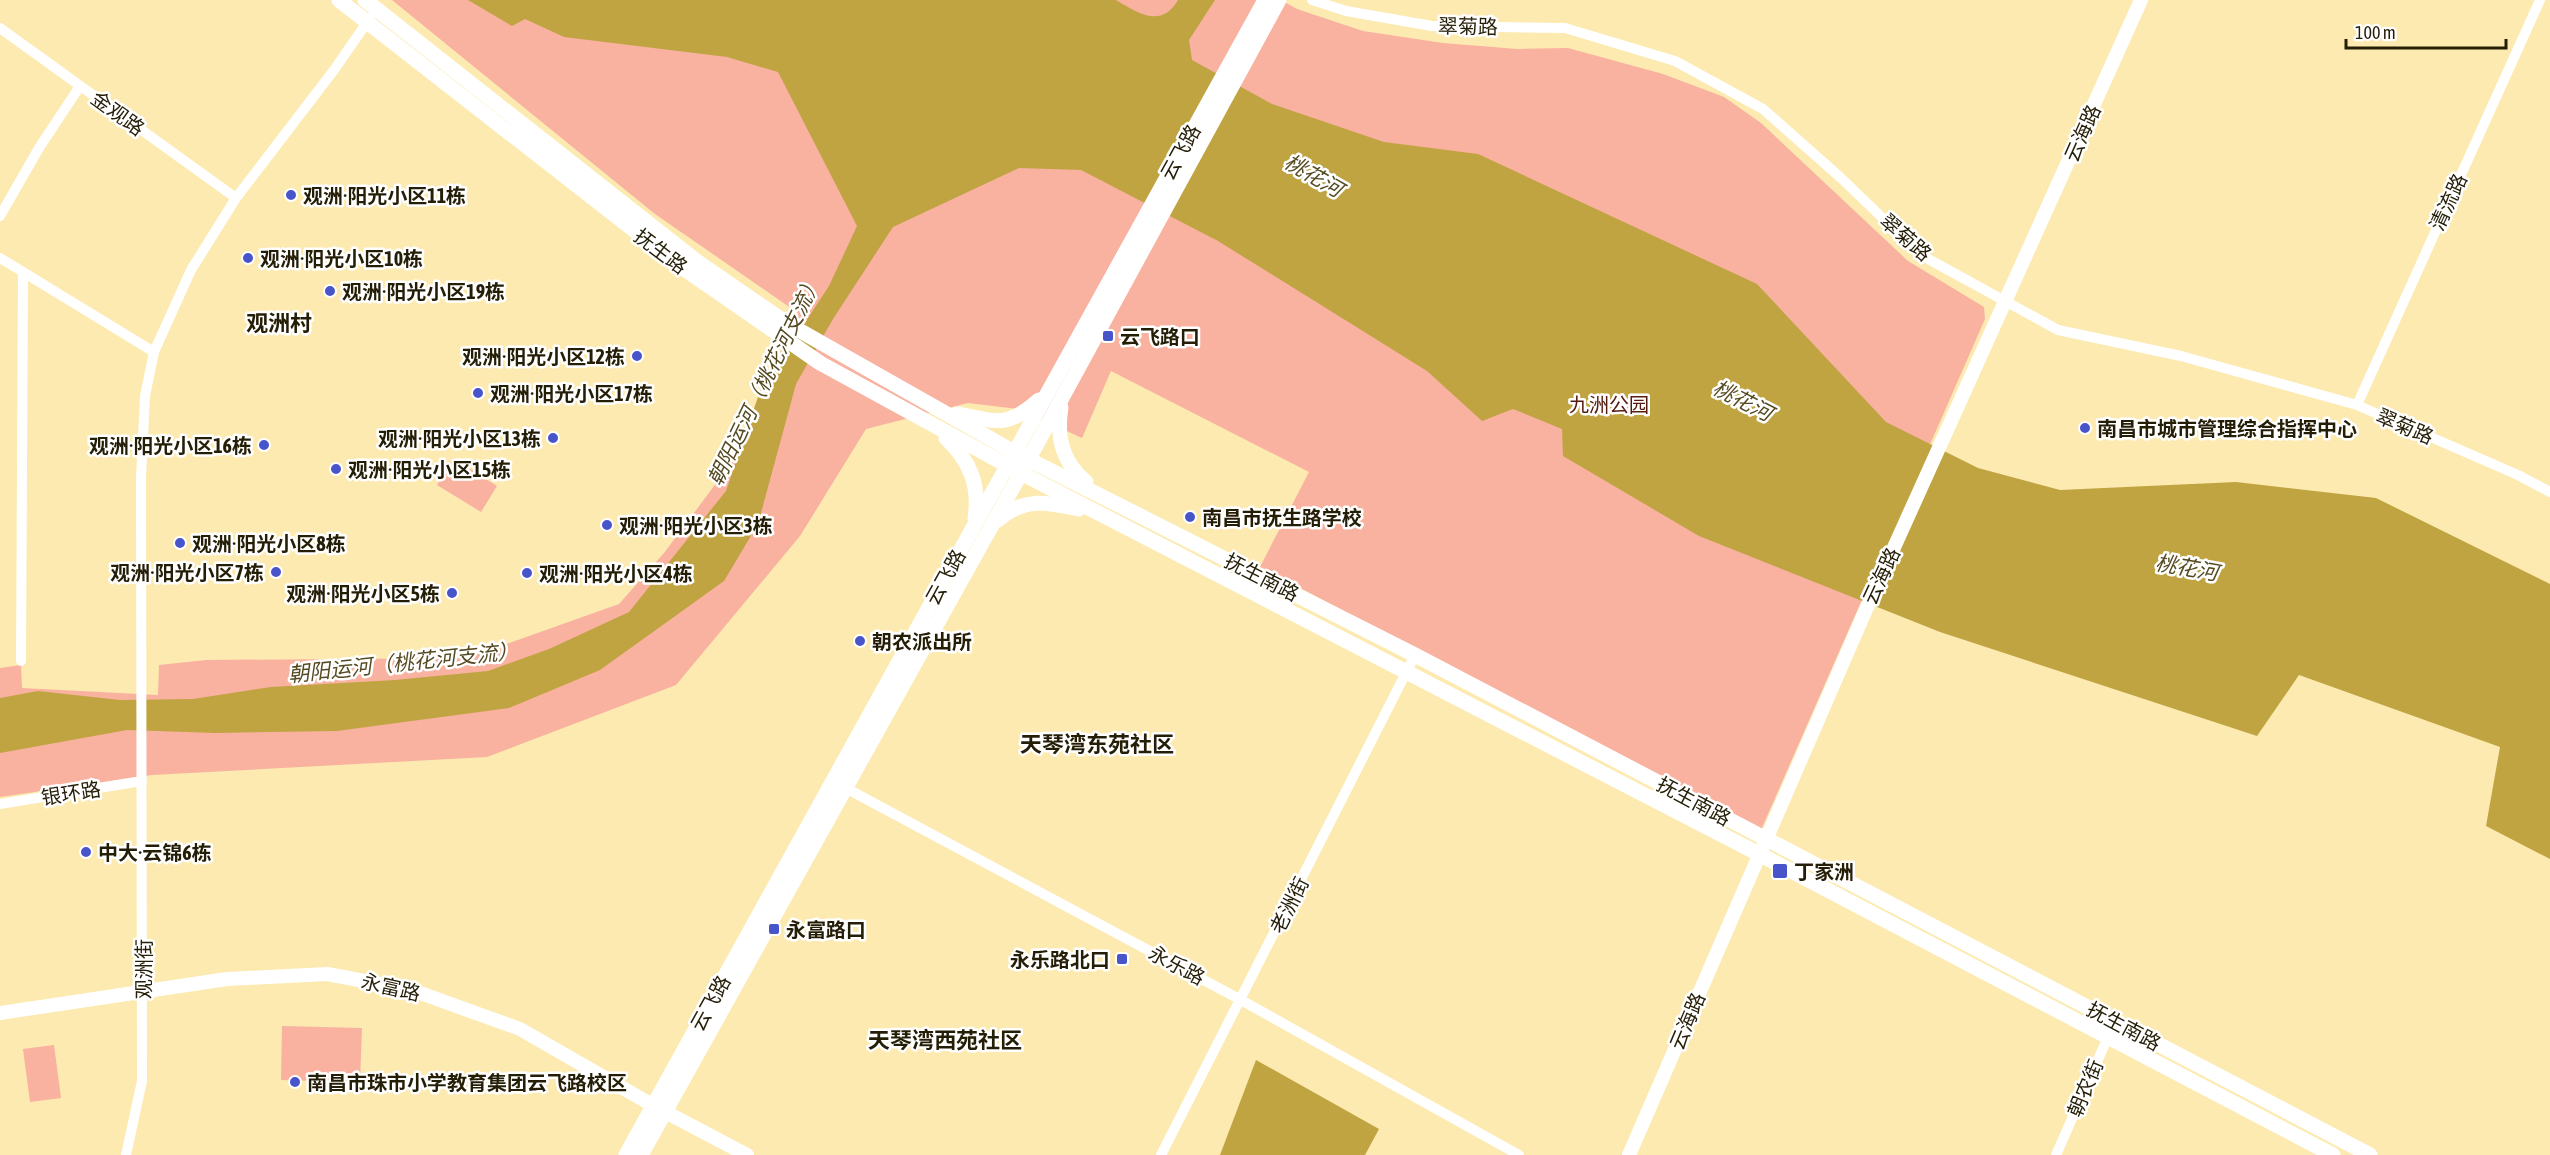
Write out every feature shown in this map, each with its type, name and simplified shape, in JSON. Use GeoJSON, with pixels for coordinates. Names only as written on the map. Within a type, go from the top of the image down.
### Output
{"type":"FeatureCollection","features":[{"type":"Feature","properties":{"kind":"main road","name":"抚生路"},"geometry":{"type":"LineString","coordinates":[[339,0],[680,266],[783,330],[834,348],[1014,452]]}},
{"type":"Feature","properties":{"kind":"main road","name":"云飞路"},"geometry":{"type":"LineString","coordinates":[[641,1155],[660,1108],[832,780],[973,528],[1014,470],[1029,459],[1156,229],[1265,0]]}},
{"type":"Feature","properties":{"kind":"main road","name":"云飞路"},"geometry":{"type":"LineString","coordinates":[[626,1155],[660,1108],[846,788],[992,526],[1014,470],[1014,452],[1147,214],[1234,68],[1279,0]]}},
{"type":"Feature","properties":{"kind":"main road","name":"抚生路"},"geometry":{"type":"LineString","coordinates":[[371,4],[783,330],[820,363],[1014,470]]}},
{"type":"Feature","properties":{"kind":"main road"},"geometry":{"type":"LineString","coordinates":[[943,411],[1010,421],[1024,414],[1046,394]]}},
{"type":"Feature","properties":{"kind":"main road"},"geometry":{"type":"LineString","coordinates":[[1063,397],[1059,428],[1064,456],[1073,471],[1107,498]]}},
{"type":"Feature","properties":{"kind":"main road"},"geometry":{"type":"LineString","coordinates":[[936,427],[962,456],[976,483],[973,528]]}},
{"type":"Feature","properties":{"kind":"main road","name":"抚生南路"},"geometry":{"type":"LineString","coordinates":[[1014,452],[1415,655],[2370,1155]]}},
{"type":"Feature","properties":{"kind":"main road","name":"抚生南路"},"geometry":{"type":"LineString","coordinates":[[1014,470],[1759,854],[2333,1155]]}},
{"type":"Feature","properties":{"kind":"main road"},"geometry":{"type":"LineString","coordinates":[[992,526],[1009,511],[1028,503],[1056,505],[1097,513]]}},
{"type":"Feature","properties":{"kind":"street","name":"翠菊路"},"geometry":{"type":"LineString","coordinates":[[1312,0],[1346,10],[1432,26],[1565,28],[1675,61],[1764,109],[1921,255],[2058,330],[2181,356],[2357,405],[2518,475],[2550,492]]}},
{"type":"Feature","properties":{"kind":"street","name":"云海路"},"geometry":{"type":"LineString","coordinates":[[1629,1155],[1864,614],[2141,0]]}},
{"type":"Feature","properties":{"kind":"street","name":"清流路"},"geometry":{"type":"LineString","coordinates":[[2357,405],[2540,0]]}},
{"type":"Feature","properties":{"kind":"street","name":"观洲街"},"geometry":{"type":"LineString","coordinates":[[126,1155],[142,1081],[141,478],[145,396],[154,352],[191,270],[236,198],[334,70],[367,22],[371,4]]}},
{"type":"Feature","properties":{"kind":"street","name":"金观路"},"geometry":{"type":"LineString","coordinates":[[0,28],[236,198]]}},
{"type":"Feature","properties":{"kind":"street"},"geometry":{"type":"LineString","coordinates":[[0,216],[33,158],[80,86]]}},
{"type":"Feature","properties":{"kind":"street"},"geometry":{"type":"LineString","coordinates":[[0,258],[154,352]]}},
{"type":"Feature","properties":{"kind":"street"},"geometry":{"type":"LineString","coordinates":[[21,661],[23,272]]}},
{"type":"Feature","properties":{"kind":"street","name":"老洲街"},"geometry":{"type":"LineString","coordinates":[[1161,1155],[1415,655]]}},
{"type":"Feature","properties":{"kind":"street","name":"永乐路"},"geometry":{"type":"LineString","coordinates":[[832,780],[1241,1000],[1519,1155]]}},
{"type":"Feature","properties":{"kind":"street","name":"银环路"},"geometry":{"type":"LineString","coordinates":[[0,804],[142,781]]}},
{"type":"Feature","properties":{"kind":"street","name":"永富路"},"geometry":{"type":"LineString","coordinates":[[0,1012],[227,979],[327,974],[412,990],[520,1029],[747,1155]]}},
{"type":"Feature","properties":{"kind":"street","name":"朝农街"},"geometry":{"type":"LineString","coordinates":[[2056,1155],[2115,1022]]}},
{"type":"Feature","properties":{"kind":"green space","name":"九洲公园"},"geometry":{"type":"Polygon","coordinates":[[[392,0],[1281,0],[1297,9],[1363,31],[1443,43],[1517,49],[1568,48],[1663,74],[1724,97],[1761,123],[1908,261],[1984,307],[1985,319],[1761,830],[1260,567],[1309,472],[1111,371],[1082,438],[1019,409],[968,403],[866,429],[800,536],[676,685],[487,757],[152,775],[0,797],[0,668],[21,665],[22,688],[158,695],[159,665],[206,660],[467,658],[619,604],[664,553],[729,466],[798,313],[655,214],[392,0]]]}},
{"type":"Feature","properties":{"kind":"green space"},"geometry":{"type":"Polygon","coordinates":[[[453,458],[497,486],[481,512],[437,485],[453,458]]]}},
{"type":"Feature","properties":{"kind":"green space"},"geometry":{"type":"Polygon","coordinates":[[[282,1026],[362,1028],[360,1082],[281,1080],[282,1026]]]}},
{"type":"Feature","properties":{"kind":"green space"},"geometry":{"type":"Polygon","coordinates":[[[54,1045],[61,1098],[30,1102],[23,1049],[54,1045]]]}},
{"type":"Feature","properties":{"kind":"water","name":"桃花河"},"geometry":{"type":"Polygon","coordinates":[[[468,0],[1116,0],[1133,10],[1149,16],[1157,16],[1171,9],[1178,0],[1215,0],[1189,40],[1192,60],[1272,104],[1384,142],[1478,154],[1757,284],[1886,422],[1978,468],[2060,490],[2236,482],[2376,498],[2550,584],[2550,859],[2486,826],[2500,747],[2299,675],[2257,736],[1940,632],[1699,536],[1563,456],[1562,429],[1513,409],[1482,421],[1427,371],[1218,241],[1081,170],[1019,168],[893,227],[833,319],[796,384],[758,524],[724,581],[600,670],[509,708],[337,731],[216,733],[127,730],[0,753],[0,698],[38,691],[120,700],[193,699],[271,687],[395,680],[488,671],[549,649],[629,612],[726,491],[760,391],[829,286],[857,226],[778,72],[727,57],[564,37],[525,19],[512,26],[468,0]]]}},
{"type":"Feature","properties":{"kind":"water"},"geometry":{"type":"Polygon","coordinates":[[[1256,1060],[1379,1129],[1365,1155],[1220,1155],[1256,1060]]]}},
{"type":"Feature","properties":{"kind":"place","name":"观洲·阳光小区11栋"},"geometry":{"type":"Point","coordinates":[291,195]}},
{"type":"Feature","properties":{"kind":"place","name":"观洲·阳光小区10栋"},"geometry":{"type":"Point","coordinates":[248,258]}},
{"type":"Feature","properties":{"kind":"place","name":"观洲·阳光小区19栋"},"geometry":{"type":"Point","coordinates":[330,291]}},
{"type":"Feature","properties":{"kind":"place","name":"云飞路口"},"geometry":{"type":"Point","coordinates":[1108,336]}},
{"type":"Feature","properties":{"kind":"place","name":"观洲·阳光小区12栋"},"geometry":{"type":"Point","coordinates":[637,356]}},
{"type":"Feature","properties":{"kind":"place","name":"观洲·阳光小区17栋"},"geometry":{"type":"Point","coordinates":[478,393]}},
{"type":"Feature","properties":{"kind":"place","name":"南昌市城市管理综合指挥中心"},"geometry":{"type":"Point","coordinates":[2085,428]}},
{"type":"Feature","properties":{"kind":"place","name":"观洲·阳光小区13栋"},"geometry":{"type":"Point","coordinates":[553,438]}},
{"type":"Feature","properties":{"kind":"place","name":"观洲·阳光小区16栋"},"geometry":{"type":"Point","coordinates":[264,445]}},
{"type":"Feature","properties":{"kind":"place","name":"观洲·阳光小区15栋"},"geometry":{"type":"Point","coordinates":[336,469]}},
{"type":"Feature","properties":{"kind":"place","name":"南昌市抚生路学校"},"geometry":{"type":"Point","coordinates":[1190,517]}},
{"type":"Feature","properties":{"kind":"place","name":"观洲·阳光小区3栋"},"geometry":{"type":"Point","coordinates":[607,525]}},
{"type":"Feature","properties":{"kind":"place","name":"观洲·阳光小区8栋"},"geometry":{"type":"Point","coordinates":[180,543]}},
{"type":"Feature","properties":{"kind":"place","name":"观洲·阳光小区7栋"},"geometry":{"type":"Point","coordinates":[276,572]}},
{"type":"Feature","properties":{"kind":"place","name":"观洲·阳光小区4栋"},"geometry":{"type":"Point","coordinates":[527,573]}},
{"type":"Feature","properties":{"kind":"place","name":"观洲·阳光小区5栋"},"geometry":{"type":"Point","coordinates":[452,593]}},
{"type":"Feature","properties":{"kind":"place","name":"朝农派出所"},"geometry":{"type":"Point","coordinates":[860,641]}},
{"type":"Feature","properties":{"kind":"place","name":"中大·云锦6栋"},"geometry":{"type":"Point","coordinates":[86,852]}},
{"type":"Feature","properties":{"kind":"place","name":"丁家洲"},"geometry":{"type":"Point","coordinates":[1780,871]}},
{"type":"Feature","properties":{"kind":"place","name":"永富路口"},"geometry":{"type":"Point","coordinates":[774,929]}},
{"type":"Feature","properties":{"kind":"place","name":"永乐路北口"},"geometry":{"type":"Point","coordinates":[1122,959]}},
{"type":"Feature","properties":{"kind":"place","name":"南昌市珠市小学教育集团云飞路校区"},"geometry":{"type":"Point","coordinates":[295,1082]}},
{"type":"Feature","properties":{"kind":"district","name":"观洲村"},"geometry":{"type":"Point","coordinates":[279,323]}},
{"type":"Feature","properties":{"kind":"district","name":"天琴湾东苑社区"},"geometry":{"type":"Point","coordinates":[1097,744]}},
{"type":"Feature","properties":{"kind":"district","name":"天琴湾西苑社区"},"geometry":{"type":"Point","coordinates":[945,1040]}},
{"type":"Feature","properties":{"kind":"water label","name":"朝阳运河（桃花河支流）"},"geometry":{"type":"Point","coordinates":[764,380]}},
{"type":"Feature","properties":{"kind":"water label","name":"朝阳运河（桃花河支流）"},"geometry":{"type":"Point","coordinates":[403,662]}}]}
